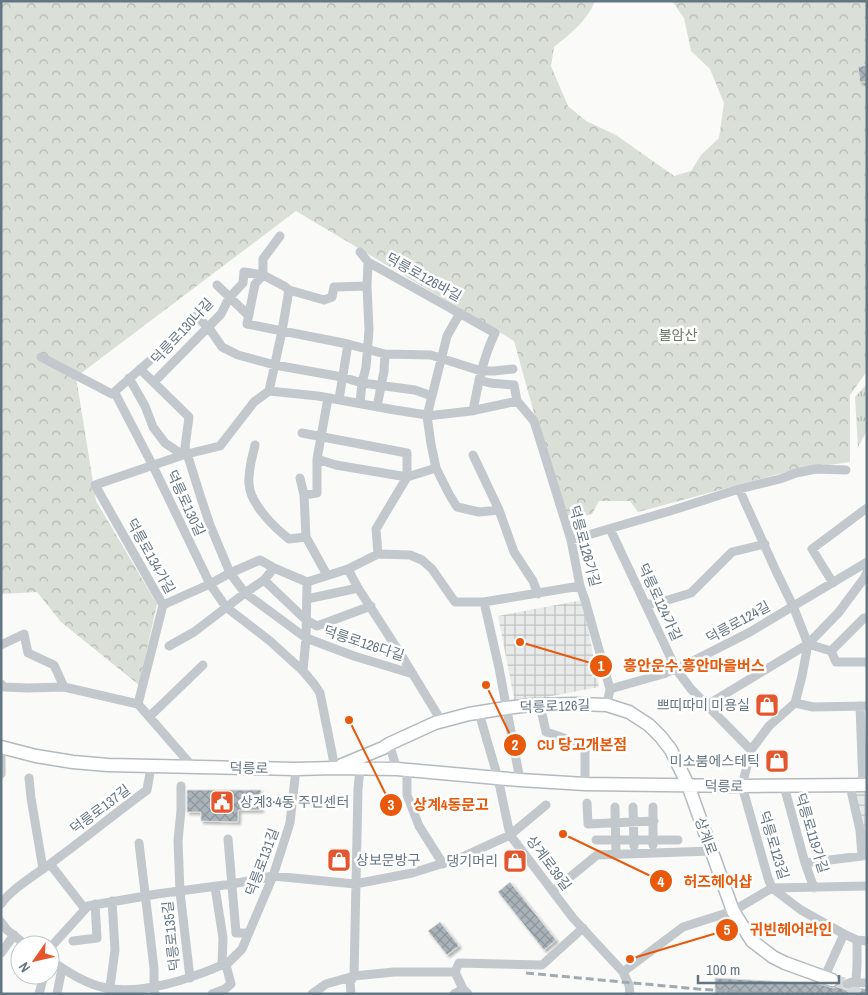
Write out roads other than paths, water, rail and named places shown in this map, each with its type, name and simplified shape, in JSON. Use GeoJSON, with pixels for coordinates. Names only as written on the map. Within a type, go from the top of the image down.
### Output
{"type":"FeatureCollection","features":[{"type":"Feature","properties":{"kind":"main road","name":"덕릉로126길"},"geometry":{"type":"LineString","coordinates":[[335,768],[435,723],[469,714],[540,704],[607,705],[629,712],[649,725],[661,736],[671,750],[688,785]]}},
{"type":"Feature","properties":{"kind":"main road","name":"덕릉로"},"geometry":{"type":"LineString","coordinates":[[1,747],[36,756],[73,762],[151,767],[402,769],[585,784],[860,785]]}},
{"type":"Feature","properties":{"kind":"main road","name":"상계로"},"geometry":{"type":"LineString","coordinates":[[688,785],[733,911],[752,941],[773,957],[828,979]]}},
{"type":"Feature","properties":{"kind":"street"},"geometry":{"type":"LineString","coordinates":[[280,236],[263,259],[263,275],[255,284],[246,324],[348,344],[385,354],[431,355],[481,370],[513,369]]}},
{"type":"Feature","properties":{"kind":"street","name":"덕릉로126바길"},"geometry":{"type":"LineString","coordinates":[[360,252],[368,262],[460,312],[447,336],[440,358],[427,416]]}},
{"type":"Feature","properties":{"kind":"street"},"geometry":{"type":"LineString","coordinates":[[360,403],[368,350],[368,262]]}},
{"type":"Feature","properties":{"kind":"street","name":"덕릉로130나길"},"geometry":{"type":"LineString","coordinates":[[154,382],[221,314],[229,298],[243,283],[244,272],[263,275]]}},
{"type":"Feature","properties":{"kind":"street"},"geometry":{"type":"LineString","coordinates":[[263,275],[288,290],[324,300],[332,296],[334,287],[367,286]]}},
{"type":"Feature","properties":{"kind":"street","name":"덕릉로130나길"},"geometry":{"type":"LineString","coordinates":[[217,285],[229,298]]}},
{"type":"Feature","properties":{"kind":"street"},"geometry":{"type":"LineString","coordinates":[[288,290],[282,332],[269,391],[318,396],[427,414],[427,416],[473,411],[517,400]]}},
{"type":"Feature","properties":{"kind":"street"},"geometry":{"type":"LineString","coordinates":[[229,298],[248,315]]}},
{"type":"Feature","properties":{"kind":"street"},"geometry":{"type":"LineString","coordinates":[[460,312],[495,333],[481,370],[473,411]]}},
{"type":"Feature","properties":{"kind":"street","name":"덕릉로130나길"},"geometry":{"type":"LineString","coordinates":[[115,393],[196,316],[207,327]]}},
{"type":"Feature","properties":{"kind":"street"},"geometry":{"type":"LineString","coordinates":[[207,327],[222,347],[238,355],[275,365],[342,377],[362,383],[415,390],[432,396]]}},
{"type":"Feature","properties":{"kind":"street"},"geometry":{"type":"LineString","coordinates":[[338,400],[348,344]]}},
{"type":"Feature","properties":{"kind":"street"},"geometry":{"type":"LineString","coordinates":[[378,407],[385,354]]}},
{"type":"Feature","properties":{"kind":"street"},"geometry":{"type":"LineString","coordinates":[[40,357],[112,394],[115,393],[153,466]]}},
{"type":"Feature","properties":{"kind":"street","name":"덕릉로130나길"},"geometry":{"type":"LineString","coordinates":[[140,369],[189,417],[185,455]]}},
{"type":"Feature","properties":{"kind":"street"},"geometry":{"type":"LineString","coordinates":[[129,378],[145,406],[153,427],[165,443],[185,455]]}},
{"type":"Feature","properties":{"kind":"street","name":"덕릉로126가길"},"geometry":{"type":"LineString","coordinates":[[479,380],[514,385],[517,400],[534,420],[570,540],[580,586],[610,688],[607,705]]}},
{"type":"Feature","properties":{"kind":"street","name":"덕릉로130길"},"geometry":{"type":"LineString","coordinates":[[269,391],[254,402],[220,446],[153,466],[210,584],[226,607],[270,641],[303,671],[320,693],[335,768]]}},
{"type":"Feature","properties":{"kind":"street"},"geometry":{"type":"LineString","coordinates":[[304,495],[317,493],[317,459],[328,398]]}},
{"type":"Feature","properties":{"kind":"street"},"geometry":{"type":"LineString","coordinates":[[427,416],[430,444],[436,468],[457,507],[479,512],[499,510]]}},
{"type":"Feature","properties":{"kind":"street"},"geometry":{"type":"LineString","coordinates":[[302,433],[407,453],[407,477],[376,529],[378,554]]}},
{"type":"Feature","properties":{"kind":"street"},"geometry":{"type":"LineString","coordinates":[[256,445],[249,468],[249,485],[254,503],[278,530],[290,539],[306,537]]}},
{"type":"Feature","properties":{"kind":"street","name":"덕릉로130길"},"geometry":{"type":"LineString","coordinates":[[185,455],[210,525],[230,573],[245,593]]}},
{"type":"Feature","properties":{"kind":"street"},"geometry":{"type":"LineString","coordinates":[[473,455],[499,510],[514,552],[533,581],[538,594]]}},
{"type":"Feature","properties":{"kind":"street"},"geometry":{"type":"LineString","coordinates":[[317,459],[336,465],[407,477],[436,468]]}},
{"type":"Feature","properties":{"kind":"street","name":"덕릉로134가길"},"geometry":{"type":"LineString","coordinates":[[138,704],[163,605],[95,485],[153,466]]}},
{"type":"Feature","properties":{"kind":"street"},"geometry":{"type":"LineString","coordinates":[[570,540],[796,473],[816,469],[846,470]]}},
{"type":"Feature","properties":{"kind":"street"},"geometry":{"type":"LineString","coordinates":[[300,478],[304,495],[306,537],[326,575]]}},
{"type":"Feature","properties":{"kind":"street"},"geometry":{"type":"LineString","coordinates":[[739,489],[793,606],[808,644],[795,703],[769,726],[751,750],[742,786]]}},
{"type":"Feature","properties":{"kind":"street"},"geometry":{"type":"LineString","coordinates":[[833,583],[812,549],[867,508]]}},
{"type":"Feature","properties":{"kind":"street","name":"덕릉로124가길"},"geometry":{"type":"LineString","coordinates":[[610,529],[676,668],[691,688],[751,750]]}},
{"type":"Feature","properties":{"kind":"street"},"geometry":{"type":"LineString","coordinates":[[646,606],[691,593],[732,552],[765,544]]}},
{"type":"Feature","properties":{"kind":"street"},"geometry":{"type":"LineString","coordinates":[[163,605],[260,560],[307,582],[348,568],[378,554],[410,555],[422,560],[432,569],[455,602],[484,602],[580,586]]}},
{"type":"Feature","properties":{"kind":"street","name":"덕릉로124길"},"geometry":{"type":"LineString","coordinates":[[610,688],[663,674],[750,632],[867,562]]}},
{"type":"Feature","properties":{"kind":"street"},"geometry":{"type":"LineString","coordinates":[[169,646],[194,632],[264,580],[274,568]]}},
{"type":"Feature","properties":{"kind":"street","name":"덕릉로126다길"},"geometry":{"type":"LineString","coordinates":[[348,568],[358,588],[442,722]]}},
{"type":"Feature","properties":{"kind":"street"},"geometry":{"type":"LineString","coordinates":[[707,705],[808,644],[839,612],[867,572]]}},
{"type":"Feature","properties":{"kind":"street"},"geometry":{"type":"LineString","coordinates":[[264,580],[306,620]]}},
{"type":"Feature","properties":{"kind":"street"},"geometry":{"type":"LineString","coordinates":[[303,671],[306,638],[307,582]]}},
{"type":"Feature","properties":{"kind":"street"},"geometry":{"type":"LineString","coordinates":[[307,599],[358,588]]}},
{"type":"Feature","properties":{"kind":"street","name":"덕릉로126다길"},"geometry":{"type":"LineString","coordinates":[[245,593],[306,638],[354,656],[413,674]]}},
{"type":"Feature","properties":{"kind":"street"},"geometry":{"type":"LineString","coordinates":[[484,602],[499,668],[520,780]]}},
{"type":"Feature","properties":{"kind":"street","name":"덕릉로126다길"},"geometry":{"type":"LineString","coordinates":[[306,620],[317,626],[371,606]]}},
{"type":"Feature","properties":{"kind":"street"},"geometry":{"type":"LineString","coordinates":[[831,651],[864,618],[867,618]]}},
{"type":"Feature","properties":{"kind":"street"},"geometry":{"type":"LineString","coordinates":[[1,645],[24,634],[28,653],[54,666],[64,687]]}},
{"type":"Feature","properties":{"kind":"street"},"geometry":{"type":"LineString","coordinates":[[808,644],[831,651],[836,662],[867,662]]}},
{"type":"Feature","properties":{"kind":"street"},"geometry":{"type":"LineString","coordinates":[[149,717],[203,665]]}},
{"type":"Feature","properties":{"kind":"street"},"geometry":{"type":"LineString","coordinates":[[2,688],[64,687],[138,704],[192,766]]}},
{"type":"Feature","properties":{"kind":"street"},"geometry":{"type":"LineString","coordinates":[[795,703],[813,707],[863,706],[860,785],[862,856],[805,863]]}},
{"type":"Feature","properties":{"kind":"street"},"geometry":{"type":"LineString","coordinates":[[540,704],[546,732],[584,744],[585,784]]}},
{"type":"Feature","properties":{"kind":"street"},"geometry":{"type":"LineString","coordinates":[[479,713],[498,778]]}},
{"type":"Feature","properties":{"kind":"street"},"geometry":{"type":"LineString","coordinates":[[389,744],[402,769],[407,795],[419,826],[443,864]]}},
{"type":"Feature","properties":{"kind":"street"},"geometry":{"type":"LineString","coordinates":[[1,757],[1,774]]}},
{"type":"Feature","properties":{"kind":"street","name":"덕릉로137길"},"geometry":{"type":"LineString","coordinates":[[1,904],[6,897],[147,790],[151,767]]}},
{"type":"Feature","properties":{"kind":"street"},"geometry":{"type":"LineString","coordinates":[[351,994],[350,982],[354,976],[355,884],[360,768]]}},
{"type":"Feature","properties":{"kind":"street","name":"덕릉로131길"},"geometry":{"type":"LineString","coordinates":[[62,968],[77,977],[111,991],[154,990],[224,965],[242,949],[273,876],[290,823],[296,769]]}},
{"type":"Feature","properties":{"kind":"street"},"geometry":{"type":"LineString","coordinates":[[29,778],[31,798],[47,866],[85,909]]}},
{"type":"Feature","properties":{"kind":"street","name":"상계로39길"},"geometry":{"type":"LineString","coordinates":[[498,778],[510,835],[573,918],[623,972],[630,994]]}},
{"type":"Feature","properties":{"kind":"street","name":"덕릉로135길"},"geometry":{"type":"LineString","coordinates":[[181,786],[178,841],[180,892],[190,978]]}},
{"type":"Feature","properties":{"kind":"street","name":"덕릉로123길"},"geometry":{"type":"LineString","coordinates":[[742,786],[772,888],[801,910],[844,934],[862,941],[851,983],[867,983]]}},
{"type":"Feature","properties":{"kind":"street","name":"덕릉로119가길"},"geometry":{"type":"LineString","coordinates":[[784,786],[805,863],[814,888]]}},
{"type":"Feature","properties":{"kind":"street"},"geometry":{"type":"LineString","coordinates":[[587,803],[588,824],[654,821]]}},
{"type":"Feature","properties":{"kind":"street"},"geometry":{"type":"LineString","coordinates":[[60,937],[88,906],[95,904],[215,887],[273,876],[355,884],[418,872],[460,858],[510,835],[546,805]]}},
{"type":"Feature","properties":{"kind":"street"},"geometry":{"type":"LineString","coordinates":[[615,807],[616,854]]}},
{"type":"Feature","properties":{"kind":"street"},"geometry":{"type":"LineString","coordinates":[[633,807],[634,854]]}},
{"type":"Feature","properties":{"kind":"street"},"geometry":{"type":"LineString","coordinates":[[653,807],[653,853]]}},
{"type":"Feature","properties":{"kind":"street"},"geometry":{"type":"LineString","coordinates":[[228,839],[232,884]]}},
{"type":"Feature","properties":{"kind":"street"},"geometry":{"type":"LineString","coordinates":[[596,840],[678,840]]}},
{"type":"Feature","properties":{"kind":"street"},"geometry":{"type":"LineString","coordinates":[[139,842],[154,968],[154,990]]}},
{"type":"Feature","properties":{"kind":"street"},"geometry":{"type":"LineString","coordinates":[[553,891],[597,855],[711,851]]}},
{"type":"Feature","properties":{"kind":"street","name":"덕릉로131길"},"geometry":{"type":"LineString","coordinates":[[232,884],[236,933],[249,933]]}},
{"type":"Feature","properties":{"kind":"street","name":"덕릉로119가길"},"geometry":{"type":"LineString","coordinates":[[772,888],[867,886]]}},
{"type":"Feature","properties":{"kind":"street"},"geometry":{"type":"LineString","coordinates":[[212,994],[225,989],[231,984],[224,965],[223,938],[215,887]]}},
{"type":"Feature","properties":{"kind":"street"},"geometry":{"type":"LineString","coordinates":[[623,972],[683,927],[733,911],[772,888]]}},
{"type":"Feature","properties":{"kind":"street"},"geometry":{"type":"LineString","coordinates":[[111,991],[115,950],[112,901]]}},
{"type":"Feature","properties":{"kind":"street"},"geometry":{"type":"LineString","coordinates":[[73,941],[97,938],[95,904]]}},
{"type":"Feature","properties":{"kind":"street"},"geometry":{"type":"LineString","coordinates":[[1,922],[14,935]]}},
{"type":"Feature","properties":{"kind":"street"},"geometry":{"type":"LineString","coordinates":[[455,972],[459,963],[542,965],[583,928]]}},
{"type":"Feature","properties":{"kind":"street"},"geometry":{"type":"LineString","coordinates":[[828,979],[844,934]]}},
{"type":"Feature","properties":{"kind":"street"},"geometry":{"type":"LineString","coordinates":[[1,953],[10,941]]}},
{"type":"Feature","properties":{"kind":"street"},"geometry":{"type":"LineString","coordinates":[[57,994],[62,968]]}},
{"type":"Feature","properties":{"kind":"street"},"geometry":{"type":"LineString","coordinates":[[312,994],[326,984],[354,976],[394,972],[455,972]]}},
{"type":"Feature","properties":{"kind":"street"},"geometry":{"type":"LineString","coordinates":[[454,994],[466,991],[455,972]]}},
{"type":"Feature","properties":{"kind":"tunnel"},"geometry":{"type":"LineString","coordinates":[[832,980],[849,986],[857,994]]}},
{"type":"Feature","properties":{"kind":"railway"},"geometry":{"type":"LineString","coordinates":[[526,973],[773,994]]}},
{"type":"Feature","properties":{"kind":"place","name":"흥안운수.흥안마을버스"},"geometry":{"type":"Point","coordinates":[520,642]}},
{"type":"Feature","properties":{"kind":"place","name":"CU 당고개본점"},"geometry":{"type":"Point","coordinates":[486,685]}},
{"type":"Feature","properties":{"kind":"place","name":"쁘띠따미 미용실"},"geometry":{"type":"Point","coordinates":[767,705]}},
{"type":"Feature","properties":{"kind":"place","name":"상계4동문고"},"geometry":{"type":"Point","coordinates":[349,720]}},
{"type":"Feature","properties":{"kind":"place","name":"미소붐에스테틱"},"geometry":{"type":"Point","coordinates":[777,761]}},
{"type":"Feature","properties":{"kind":"place","name":"상계3·4동 주민센터"},"geometry":{"type":"Point","coordinates":[222,802]}},
{"type":"Feature","properties":{"kind":"place","name":"허즈헤어샵"},"geometry":{"type":"Point","coordinates":[563,834]}},
{"type":"Feature","properties":{"kind":"place","name":"상보문방구"},"geometry":{"type":"Point","coordinates":[339,860]}},
{"type":"Feature","properties":{"kind":"place","name":"댕기머리"},"geometry":{"type":"Point","coordinates":[515,861]}},
{"type":"Feature","properties":{"kind":"place","name":"귀빈헤어라인"},"geometry":{"type":"Point","coordinates":[630,959]}},
{"type":"Feature","properties":{"kind":"park label","name":"불암산"},"geometry":{"type":"Point","coordinates":[678,335]}}]}
